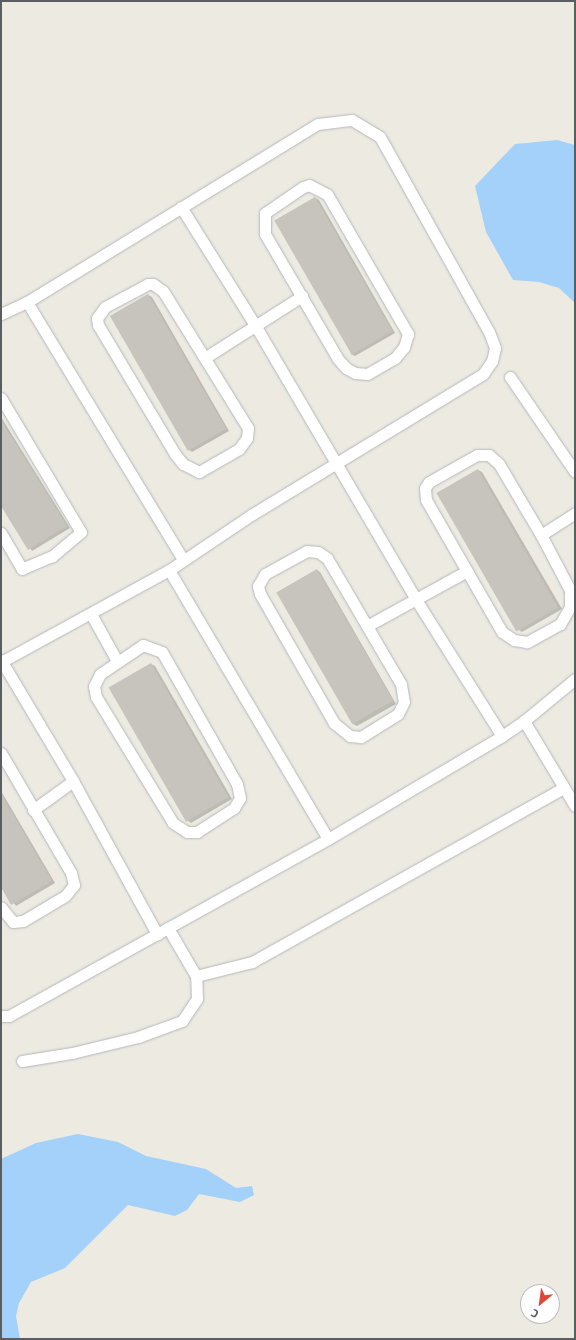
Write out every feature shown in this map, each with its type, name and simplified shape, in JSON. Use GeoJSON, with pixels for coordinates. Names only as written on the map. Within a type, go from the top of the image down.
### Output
{"type":"FeatureCollection","features":[{"type":"Feature","properties":{"kind":"lane"},"geometry":{"type":"LineString","coordinates":[[1,314],[27,302],[180,207],[318,124],[352,120],[380,137],[489,332],[495,348],[492,361],[483,374],[338,463],[169,570],[91,614],[1,661],[73,781],[157,934]]}},
{"type":"Feature","properties":{"kind":"lane"},"geometry":{"type":"LineString","coordinates":[[310,185],[327,194],[367,262],[408,334],[404,346],[395,358],[367,374],[355,373],[346,368],[338,359],[302,296],[265,234],[263,223],[265,214],[270,208],[310,185]]}},
{"type":"Feature","properties":{"kind":"lane"},"geometry":{"type":"LineString","coordinates":[[180,207],[255,325],[338,463],[415,598],[502,736]]}},
{"type":"Feature","properties":{"kind":"lane"},"geometry":{"type":"LineString","coordinates":[[153,284],[163,291],[206,357],[248,428],[247,438],[239,449],[199,472],[188,468],[175,454],[101,332],[97,318],[105,307],[142,286],[153,284]]}},
{"type":"Feature","properties":{"kind":"lane"},"geometry":{"type":"LineString","coordinates":[[206,357],[302,296]]}},
{"type":"Feature","properties":{"kind":"lane"},"geometry":{"type":"LineString","coordinates":[[27,302],[183,560]]}},
{"type":"Feature","properties":{"kind":"lane"},"geometry":{"type":"LineString","coordinates":[[510,377],[575,472]]}},
{"type":"Feature","properties":{"kind":"lane"},"geometry":{"type":"LineString","coordinates":[[1,398],[81,532],[52,556],[22,569],[1,533]]}},
{"type":"Feature","properties":{"kind":"lane"},"geometry":{"type":"LineString","coordinates":[[477,455],[489,455],[495,459],[541,535],[570,590],[570,607],[560,624],[527,642],[514,640],[502,632],[467,571],[424,494],[426,488],[434,478],[477,455]]}},
{"type":"Feature","properties":{"kind":"lane"},"geometry":{"type":"LineString","coordinates":[[541,535],[575,513]]}},
{"type":"Feature","properties":{"kind":"lane"},"geometry":{"type":"LineString","coordinates":[[307,551],[318,552],[328,558],[366,626],[401,684],[404,702],[398,714],[381,725],[361,737],[350,736],[334,723],[263,603],[258,586],[265,574],[293,557],[307,551]]}},
{"type":"Feature","properties":{"kind":"lane"},"geometry":{"type":"LineString","coordinates":[[169,570],[328,839]]}},
{"type":"Feature","properties":{"kind":"lane"},"geometry":{"type":"LineString","coordinates":[[366,626],[467,571]]}},
{"type":"Feature","properties":{"kind":"lane"},"geometry":{"type":"LineString","coordinates":[[91,614],[117,661]]}},
{"type":"Feature","properties":{"kind":"lane"},"geometry":{"type":"LineString","coordinates":[[143,646],[162,652],[238,784],[240,798],[234,808],[197,832],[187,832],[173,823],[96,697],[94,686],[100,674],[117,661],[143,646]]}},
{"type":"Feature","properties":{"kind":"lane"},"geometry":{"type":"LineString","coordinates":[[1,1016],[9,1016],[328,839],[502,736],[524,721],[575,678]]}},
{"type":"Feature","properties":{"kind":"lane"},"geometry":{"type":"LineString","coordinates":[[524,721],[562,788],[575,806]]}},
{"type":"Feature","properties":{"kind":"lane"},"geometry":{"type":"LineString","coordinates":[[1,752],[33,810],[71,873],[74,885],[65,896],[23,921],[13,922],[1,907]]}},
{"type":"Feature","properties":{"kind":"lane"},"geometry":{"type":"LineString","coordinates":[[33,810],[73,781]]}},
{"type":"Feature","properties":{"kind":"lane"},"geometry":{"type":"LineString","coordinates":[[196,976],[252,962],[562,788]]}},
{"type":"Feature","properties":{"kind":"lane"},"geometry":{"type":"LineString","coordinates":[[22,1061],[72,1053],[138,1037],[182,1021],[197,999],[196,976],[168,928]]}},
{"type":"Feature","properties":{"kind":"water"},"geometry":{"type":"Polygon","coordinates":[[[557,140],[575,145],[575,303],[559,288],[539,282],[513,280],[486,232],[475,186],[515,144],[557,140]]]}},
{"type":"Feature","properties":{"kind":"water"},"geometry":{"type":"Polygon","coordinates":[[[78,1134],[118,1142],[146,1156],[206,1169],[236,1188],[252,1186],[254,1195],[240,1202],[199,1194],[187,1210],[175,1216],[128,1205],[65,1268],[31,1282],[19,1303],[16,1316],[20,1339],[1,1339],[1,1159],[36,1143],[78,1134]]]}},
{"type":"Feature","properties":{"kind":"building"},"geometry":{"type":"Polygon","coordinates":[[[315,197],[392,331],[352,355],[274,221],[315,197]]]}},
{"type":"Feature","properties":{"kind":"building"},"geometry":{"type":"Polygon","coordinates":[[[148,294],[226,429],[188,451],[110,316],[148,294]]]}},
{"type":"Feature","properties":{"kind":"building"},"geometry":{"type":"Polygon","coordinates":[[[1,420],[67,526],[28,550],[1,506],[1,420]]]}},
{"type":"Feature","properties":{"kind":"building"},"geometry":{"type":"Polygon","coordinates":[[[478,469],[558,608],[516,632],[436,493],[478,469]]]}},
{"type":"Feature","properties":{"kind":"building"},"geometry":{"type":"Polygon","coordinates":[[[317,569],[393,701],[352,724],[276,592],[317,569]]]}},
{"type":"Feature","properties":{"kind":"building"},"geometry":{"type":"Polygon","coordinates":[[[151,663],[228,797],[186,822],[109,688],[151,663]]]}},
{"type":"Feature","properties":{"kind":"building"},"geometry":{"type":"Polygon","coordinates":[[[1,794],[52,881],[11,905],[1,887],[1,794]]]}}]}
